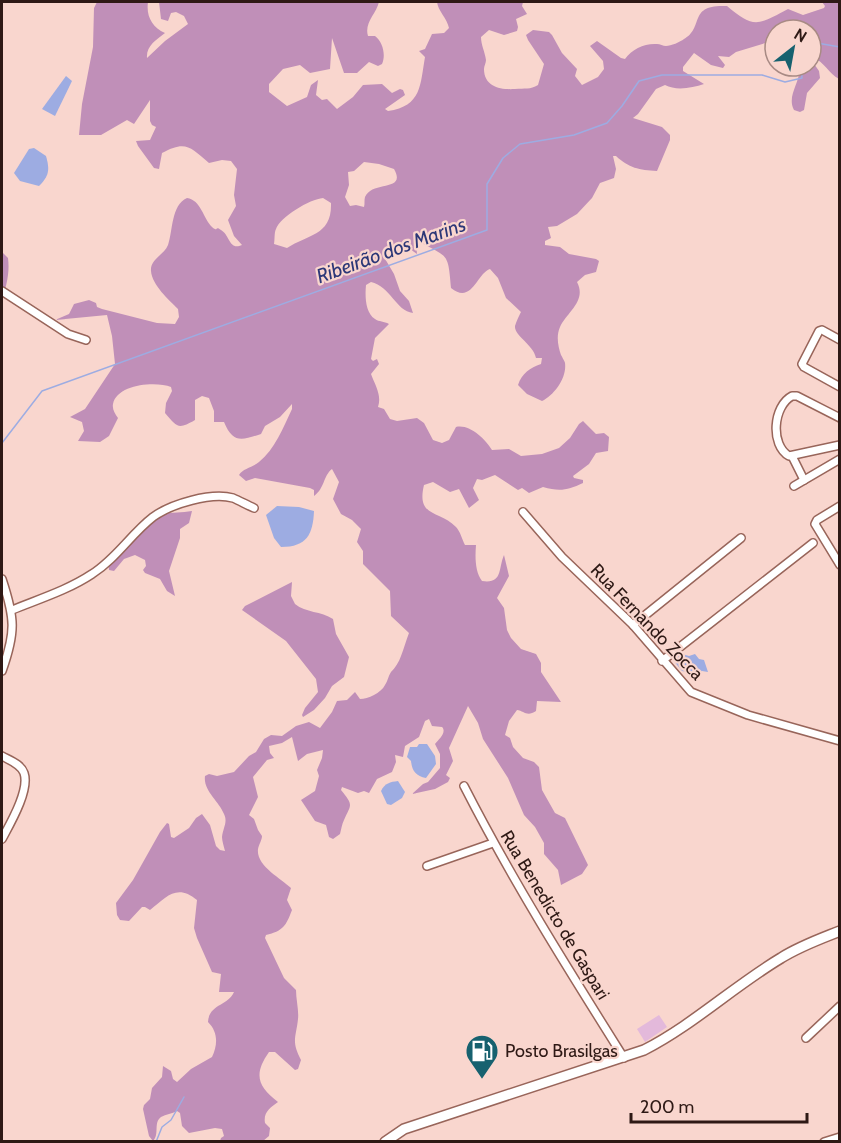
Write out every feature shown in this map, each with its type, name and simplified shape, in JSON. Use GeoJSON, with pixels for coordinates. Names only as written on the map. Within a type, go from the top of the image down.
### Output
{"type":"FeatureCollection","features":[{"type":"Feature","properties":{"kind":"main road"},"geometry":{"type":"LineString","coordinates":[[385,1142],[414,1125],[624,1058],[668,1038],[780,958],[840,931]]}},
{"type":"Feature","properties":{"kind":"street"},"geometry":{"type":"LineString","coordinates":[[2,291],[68,334],[86,340]]}},
{"type":"Feature","properties":{"kind":"street"},"geometry":{"type":"LineString","coordinates":[[840,340],[822,330],[819,331],[802,364],[840,387]]}},
{"type":"Feature","properties":{"kind":"street"},"geometry":{"type":"LineString","coordinates":[[840,418],[797,396],[788,398],[776,419],[775,430],[784,452],[792,456],[840,445]]}},
{"type":"Feature","properties":{"kind":"street"},"geometry":{"type":"LineString","coordinates":[[792,456],[804,480]]}},
{"type":"Feature","properties":{"kind":"street"},"geometry":{"type":"LineString","coordinates":[[794,486],[840,459]]}},
{"type":"Feature","properties":{"kind":"street"},"geometry":{"type":"LineString","coordinates":[[12,610],[62,590],[91,575],[108,563],[153,518],[172,506],[216,497],[231,498],[254,508]]}},
{"type":"Feature","properties":{"kind":"street"},"geometry":{"type":"LineString","coordinates":[[840,506],[817,520],[815,524],[837,555],[840,565]]}},
{"type":"Feature","properties":{"kind":"street","name":"Rua Fernando Zocca"},"geometry":{"type":"LineString","coordinates":[[523,512],[562,558],[633,625],[691,692],[748,715],[840,741]]}},
{"type":"Feature","properties":{"kind":"street"},"geometry":{"type":"LineString","coordinates":[[633,625],[741,538]]}},
{"type":"Feature","properties":{"kind":"street"},"geometry":{"type":"LineString","coordinates":[[662,661],[813,543]]}},
{"type":"Feature","properties":{"kind":"street"},"geometry":{"type":"LineString","coordinates":[[2,579],[12,610],[12,631],[2,671]]}},
{"type":"Feature","properties":{"kind":"street"},"geometry":{"type":"LineString","coordinates":[[2,756],[20,766],[24,773],[25,783],[15,815],[2,839]]}},
{"type":"Feature","properties":{"kind":"street","name":"Rua Benedicto de Gaspari"},"geometry":{"type":"LineString","coordinates":[[464,786],[493,843],[538,921],[624,1058]]}},
{"type":"Feature","properties":{"kind":"street"},"geometry":{"type":"LineString","coordinates":[[428,866],[493,843]]}},
{"type":"Feature","properties":{"kind":"street"},"geometry":{"type":"LineString","coordinates":[[806,1038],[840,1006]]}},
{"type":"Feature","properties":{"kind":"street"},"geometry":{"type":"LineString","coordinates":[[824,1142],[840,1137]]}},
{"type":"Feature","properties":{"kind":"shaded area"},"geometry":{"type":"Polygon","coordinates":[[[97,2],[148,2],[151,20],[165,33],[150,47],[147,58],[188,24],[184,16],[176,12],[171,13],[168,21],[161,19],[159,2],[379,2],[367,31],[368,36],[375,36],[382,45],[384,57],[382,64],[378,66],[369,62],[357,73],[344,73],[332,38],[330,69],[310,73],[300,65],[283,69],[269,84],[269,92],[287,106],[307,97],[311,85],[318,80],[316,95],[322,100],[327,99],[337,109],[353,97],[363,85],[382,84],[392,93],[403,90],[405,95],[385,109],[388,111],[399,108],[413,99],[420,85],[425,57],[419,51],[425,49],[432,34],[444,33],[449,28],[437,2],[523,2],[522,6],[527,14],[516,19],[517,31],[504,35],[489,30],[481,37],[487,80],[499,88],[510,89],[530,88],[538,85],[544,64],[526,35],[533,30],[549,32],[552,35],[562,53],[577,69],[575,76],[582,85],[598,77],[604,69],[603,61],[590,46],[597,41],[625,59],[631,52],[643,46],[658,44],[668,46],[682,40],[690,34],[701,12],[715,6],[727,6],[750,21],[763,21],[763,44],[736,52],[729,57],[718,56],[725,65],[723,68],[711,65],[694,53],[683,67],[683,71],[704,84],[684,88],[665,85],[656,89],[633,118],[662,127],[670,135],[657,171],[635,168],[613,156],[616,169],[614,178],[600,183],[592,198],[577,214],[557,226],[548,227],[551,238],[545,241],[545,245],[560,247],[569,254],[599,261],[596,272],[585,275],[577,282],[580,295],[578,301],[563,322],[558,334],[559,348],[565,363],[564,374],[551,395],[542,401],[527,394],[518,385],[527,372],[541,364],[542,358],[536,358],[531,348],[515,330],[521,312],[506,298],[498,278],[490,269],[469,291],[458,292],[451,288],[449,267],[445,257],[418,241],[416,243],[417,254],[400,242],[390,247],[384,257],[394,274],[400,291],[409,301],[413,313],[402,308],[378,284],[371,282],[366,285],[369,313],[377,320],[389,324],[375,338],[371,359],[373,361],[377,359],[379,364],[371,374],[379,394],[378,407],[384,409],[390,419],[397,421],[417,418],[424,423],[433,440],[442,443],[449,440],[456,427],[467,428],[481,437],[492,450],[509,449],[521,456],[542,454],[559,448],[583,421],[596,434],[604,433],[609,437],[608,451],[596,453],[589,464],[573,476],[583,480],[583,483],[564,490],[543,487],[529,493],[522,488],[518,490],[495,475],[482,480],[477,479],[473,488],[479,500],[469,508],[459,489],[450,492],[433,482],[424,485],[422,496],[426,508],[456,527],[465,545],[476,545],[477,569],[482,581],[497,578],[504,555],[509,576],[497,598],[504,608],[507,630],[521,649],[536,654],[541,663],[541,672],[561,702],[537,701],[536,711],[530,714],[517,710],[509,721],[505,735],[510,738],[513,747],[523,758],[534,762],[539,767],[542,790],[555,813],[565,818],[588,865],[582,874],[561,885],[558,870],[544,854],[544,843],[535,827],[524,815],[508,778],[483,739],[478,723],[468,706],[449,748],[453,761],[446,775],[450,778],[448,782],[435,789],[412,794],[428,782],[440,768],[440,754],[435,744],[444,731],[442,727],[432,726],[429,719],[425,721],[419,737],[405,746],[403,757],[395,755],[396,762],[392,772],[377,779],[369,793],[364,791],[358,793],[342,787],[341,790],[350,802],[350,808],[340,834],[333,839],[329,837],[326,825],[315,821],[301,800],[315,791],[319,776],[317,770],[323,750],[307,754],[298,761],[292,737],[282,743],[269,746],[274,758],[267,760],[253,777],[258,797],[249,815],[254,819],[262,836],[258,849],[261,861],[291,888],[287,900],[292,910],[288,920],[280,930],[266,935],[265,938],[284,978],[296,990],[298,1016],[295,1044],[301,1060],[298,1069],[295,1070],[275,1052],[269,1052],[264,1060],[260,1080],[266,1091],[278,1102],[268,1110],[265,1116],[265,1123],[270,1128],[269,1136],[263,1141],[220,1141],[224,1136],[222,1129],[215,1128],[189,1133],[182,1126],[180,1113],[177,1111],[159,1119],[153,1141],[149,1136],[143,1109],[150,1099],[152,1088],[162,1077],[163,1066],[171,1071],[173,1079],[177,1082],[191,1069],[212,1057],[216,1038],[208,1022],[209,1016],[234,992],[219,992],[221,974],[212,972],[197,938],[194,928],[197,900],[190,895],[178,892],[150,910],[142,907],[129,921],[120,920],[116,903],[133,880],[167,823],[171,837],[174,838],[189,828],[202,814],[210,825],[216,846],[225,851],[222,837],[225,817],[206,786],[205,776],[234,772],[256,752],[264,739],[271,735],[282,736],[296,726],[309,722],[320,728],[337,701],[347,700],[355,692],[360,699],[377,693],[383,688],[398,663],[409,633],[391,616],[390,591],[363,564],[363,551],[357,542],[361,529],[341,514],[333,499],[339,482],[332,469],[314,496],[314,490],[310,488],[255,478],[246,481],[239,475],[259,462],[270,451],[292,409],[292,404],[280,417],[265,426],[261,434],[243,439],[231,434],[224,422],[214,422],[214,411],[209,398],[202,396],[195,400],[195,420],[178,426],[165,413],[166,403],[172,391],[171,387],[147,384],[129,388],[116,397],[113,408],[118,418],[109,436],[100,442],[78,441],[84,431],[82,422],[70,417],[85,409],[115,364],[112,336],[107,315],[55,320],[69,314],[74,304],[89,300],[102,309],[157,323],[175,324],[179,317],[178,309],[158,287],[152,276],[151,267],[168,245],[175,212],[182,201],[187,198],[196,202],[212,227],[224,232],[234,246],[242,245],[234,236],[228,220],[236,206],[234,195],[237,169],[231,161],[222,160],[209,163],[192,149],[182,146],[162,153],[159,169],[154,168],[136,141],[150,140],[156,127],[150,121],[150,100],[134,124],[127,120],[101,135],[79,135],[82,104],[93,47],[94,8],[97,2]],[[364,162],[354,171],[348,172],[349,185],[345,197],[350,206],[364,207],[365,197],[369,192],[396,181],[397,176],[394,169],[364,162]],[[323,198],[317,199],[289,214],[275,231],[274,244],[287,248],[317,233],[328,222],[331,203],[323,198]]]}},
{"type":"Feature","properties":{"kind":"shaded area"},"geometry":{"type":"Polygon","coordinates":[[[822,2],[839,2],[839,79],[823,65],[823,18],[772,18],[788,9],[803,15],[824,8],[822,2]]]}},
{"type":"Feature","properties":{"kind":"shaded area"},"geometry":{"type":"Polygon","coordinates":[[[798,78],[820,78],[807,93],[804,110],[800,112],[794,110],[793,93],[798,78]]]}},
{"type":"Feature","properties":{"kind":"shaded area"},"geometry":{"type":"Polygon","coordinates":[[[2,252],[8,258],[8,264],[2,301],[2,252]]]}},
{"type":"Feature","properties":{"kind":"shaded area"},"geometry":{"type":"Polygon","coordinates":[[[192,511],[189,523],[180,529],[180,538],[169,571],[175,596],[167,591],[160,579],[145,573],[143,570],[146,566],[145,560],[135,555],[124,559],[114,571],[109,570],[109,561],[119,544],[137,528],[163,514],[192,511]]]}},
{"type":"Feature","properties":{"kind":"shaded area"},"geometry":{"type":"Polygon","coordinates":[[[292,582],[291,596],[295,604],[333,619],[336,634],[349,657],[344,677],[332,686],[314,710],[303,717],[305,708],[318,692],[316,679],[286,641],[242,610],[245,606],[292,582]]]}},
{"type":"Feature","properties":{"kind":"shaded area"},"geometry":{"type":"Polygon","coordinates":[[[659,1015],[667,1027],[645,1042],[637,1029],[659,1015]]]}},
{"type":"Feature","properties":{"kind":"water"},"geometry":{"type":"Polygon","coordinates":[[[66,76],[72,81],[55,116],[42,109],[66,76]]]}},
{"type":"Feature","properties":{"kind":"water"},"geometry":{"type":"Polygon","coordinates":[[[34,148],[46,156],[48,165],[47,176],[39,186],[20,181],[14,173],[29,149],[34,148]]]}},
{"type":"Feature","properties":{"kind":"water"},"geometry":{"type":"Polygon","coordinates":[[[277,506],[299,507],[314,511],[310,532],[303,542],[281,547],[274,538],[266,515],[277,506]]]}},
{"type":"Feature","properties":{"kind":"water"},"geometry":{"type":"Polygon","coordinates":[[[682,654],[689,656],[695,654],[699,659],[704,660],[708,672],[702,671],[692,678],[673,660],[682,654]]]}},
{"type":"Feature","properties":{"kind":"water"},"geometry":{"type":"Polygon","coordinates":[[[419,744],[427,744],[435,756],[436,764],[426,778],[415,772],[407,757],[410,747],[417,747],[419,744]]]}},
{"type":"Feature","properties":{"kind":"water"},"geometry":{"type":"Polygon","coordinates":[[[398,781],[405,792],[402,798],[391,805],[387,804],[381,791],[388,783],[398,781]]]}},
{"type":"Feature","properties":{"kind":"waterway","name":"Ribeirão dos Marins"},"geometry":{"type":"LineString","coordinates":[[823,44],[840,47]]}},
{"type":"Feature","properties":{"kind":"waterway","name":"Ribeirão dos Marins"},"geometry":{"type":"LineString","coordinates":[[2,443],[42,391],[487,230],[487,184],[503,158],[520,144],[574,135],[607,123],[639,81],[662,75],[763,75]]}},
{"type":"Feature","properties":{"kind":"waterway","name":"Ribeirão dos Marins"},"geometry":{"type":"LineString","coordinates":[[772,78],[785,82],[802,78]]}},
{"type":"Feature","properties":{"kind":"waterway","name":"Ribeirão dos Marins"},"geometry":{"type":"LineString","coordinates":[[156,1142],[162,1127],[171,1120],[184,1097]]}},
{"type":"Feature","properties":{"kind":"place","name":"Posto Brasilgas"},"geometry":{"type":"Point","coordinates":[482,1080]}}]}
